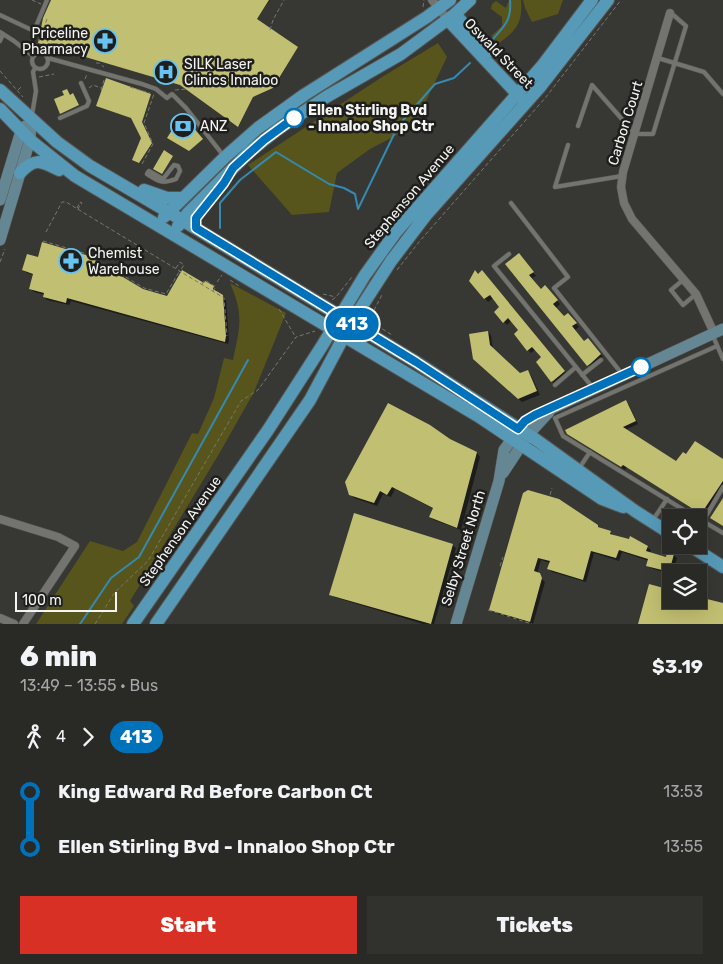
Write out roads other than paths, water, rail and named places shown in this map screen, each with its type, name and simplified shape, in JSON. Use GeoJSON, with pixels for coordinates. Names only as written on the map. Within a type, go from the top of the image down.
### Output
{"type":"FeatureCollection","features":[{"type":"Feature","properties":{"kind":"main road"},"geometry":{"type":"LineString","coordinates":[[172,234],[182,220],[233,168],[278,129],[401,54],[451,17],[470,0]]}},
{"type":"Feature","properties":{"kind":"main road","name":"Stephenson Avenue"},"geometry":{"type":"LineString","coordinates":[[156,624],[310,400],[351,323],[391,261],[524,95],[592,0]]}},
{"type":"Feature","properties":{"kind":"main road","name":"Stephenson Avenue"},"geometry":{"type":"LineString","coordinates":[[133,624],[268,430],[365,275],[396,232],[524,95],[608,0]]}},
{"type":"Feature","properties":{"kind":"main road"},"geometry":{"type":"LineString","coordinates":[[158,225],[168,212],[224,157],[258,128],[304,95],[388,44],[437,4]]}},
{"type":"Feature","properties":{"kind":"main road","name":"Oswald Street"},"geometry":{"type":"LineString","coordinates":[[451,17],[487,51],[524,95]]}},
{"type":"Feature","properties":{"kind":"main road"},"geometry":{"type":"LineString","coordinates":[[0,90],[57,142],[90,166],[416,362],[602,499],[635,511]]}},
{"type":"Feature","properties":{"kind":"main road"},"geometry":{"type":"LineString","coordinates":[[0,109],[26,135],[75,176],[478,416],[578,470],[662,528]]}},
{"type":"Feature","properties":{"kind":"main road"},"geometry":{"type":"LineString","coordinates":[[0,200],[31,119]]}},
{"type":"Feature","properties":{"kind":"main road"},"geometry":{"type":"LineString","coordinates":[[0,240],[3,221],[20,173],[26,135]]}},
{"type":"Feature","properties":{"kind":"main road"},"geometry":{"type":"LineString","coordinates":[[20,173],[30,164],[38,162],[75,176]]}},
{"type":"Feature","properties":{"kind":"main road"},"geometry":{"type":"LineString","coordinates":[[196,228],[196,218],[224,183],[233,168]]}},
{"type":"Feature","properties":{"kind":"main road"},"geometry":{"type":"LineString","coordinates":[[106,176],[150,193],[173,199],[182,198]]}},
{"type":"Feature","properties":{"kind":"main road"},"geometry":{"type":"LineString","coordinates":[[520,437],[525,421],[716,332]]}},
{"type":"Feature","properties":{"kind":"main road","name":"Selby Street North"},"geometry":{"type":"LineString","coordinates":[[456,624],[499,481],[520,437]]}},
{"type":"Feature","properties":{"kind":"main road"},"geometry":{"type":"LineString","coordinates":[[703,554],[723,567]]}},
{"type":"Feature","properties":{"kind":"street","name":"Oswald Street"},"geometry":{"type":"LineString","coordinates":[[437,4],[451,17]]}},
{"type":"Feature","properties":{"kind":"street","name":"Carbon Court"},"geometry":{"type":"LineString","coordinates":[[670,13],[622,176],[624,203],[632,219],[696,294],[716,332]]}},
{"type":"Feature","properties":{"kind":"street"},"geometry":{"type":"LineString","coordinates":[[0,520],[58,537],[76,546],[24,624]]}},
{"type":"Feature","properties":{"kind":"street"},"geometry":{"type":"LineString","coordinates":[[0,618],[14,624]]}},
{"type":"Feature","properties":{"kind":"lane"},"geometry":{"type":"LineString","coordinates":[[0,15],[34,31],[47,0]]}},
{"type":"Feature","properties":{"kind":"lane"},"geometry":{"type":"LineString","coordinates":[[578,126],[592,85],[635,134],[653,134],[686,26],[670,13]]}},
{"type":"Feature","properties":{"kind":"lane"},"geometry":{"type":"LineString","coordinates":[[0,41],[1,34],[14,41],[33,56]]}},
{"type":"Feature","properties":{"kind":"lane"},"geometry":{"type":"LineString","coordinates":[[33,56],[40,52],[48,58],[156,89],[168,98],[172,94],[186,108],[233,168]]}},
{"type":"Feature","properties":{"kind":"lane"},"geometry":{"type":"LineString","coordinates":[[31,119],[36,91],[33,72],[35,68],[32,64],[33,56]]}},
{"type":"Feature","properties":{"kind":"lane"},"geometry":{"type":"LineString","coordinates":[[35,68],[40,69],[47,66],[48,58]]}},
{"type":"Feature","properties":{"kind":"lane"},"geometry":{"type":"LineString","coordinates":[[658,58],[704,72],[723,94]]}},
{"type":"Feature","properties":{"kind":"lane"},"geometry":{"type":"LineString","coordinates":[[60,118],[88,105],[89,101],[81,84]]}},
{"type":"Feature","properties":{"kind":"lane"},"geometry":{"type":"LineString","coordinates":[[568,144],[555,187],[622,176]]}},
{"type":"Feature","properties":{"kind":"lane"},"geometry":{"type":"LineString","coordinates":[[172,166],[177,166],[180,170],[176,179],[164,182],[147,174],[148,172],[163,179],[172,166]]}},
{"type":"Feature","properties":{"kind":"lane"},"geometry":{"type":"LineString","coordinates":[[511,203],[568,277],[554,288],[624,375]]}},
{"type":"Feature","properties":{"kind":"lane"},"geometry":{"type":"LineString","coordinates":[[509,254],[494,266],[594,389]]}},
{"type":"Feature","properties":{"kind":"lane"},"geometry":{"type":"LineString","coordinates":[[684,280],[671,290],[683,305],[696,294]]}},
{"type":"Feature","properties":{"kind":"lane"},"geometry":{"type":"LineString","coordinates":[[716,332],[717,346],[723,359]]}},
{"type":"Feature","properties":{"kind":"lane"},"geometry":{"type":"LineString","coordinates":[[683,509],[563,436],[555,418],[717,346]]}},
{"type":"Feature","properties":{"kind":"lane"},"geometry":{"type":"LineString","coordinates":[[582,375],[601,360]]}},
{"type":"Feature","properties":{"kind":"lane"},"geometry":{"type":"LineString","coordinates":[[555,385],[576,367]]}},
{"type":"Feature","properties":{"kind":"lane"},"geometry":{"type":"LineString","coordinates":[[578,470],[590,452]]}},
{"type":"Feature","properties":{"kind":"lane"},"geometry":{"type":"LineString","coordinates":[[706,509],[723,487]]}},
{"type":"Feature","properties":{"kind":"lane"},"geometry":{"type":"LineString","coordinates":[[652,522],[667,499]]}},
{"type":"Feature","properties":{"kind":"lane"},"geometry":{"type":"LineString","coordinates":[[707,524],[723,533]]}},
{"type":"Feature","properties":{"kind":"waterway"},"geometry":{"type":"LineString","coordinates":[[491,41],[506,23],[510,13],[510,0]]}},
{"type":"Feature","properties":{"kind":"waterway"},"geometry":{"type":"LineString","coordinates":[[220,228],[220,203],[240,180],[276,152],[329,184],[344,188],[355,194],[358,209],[398,126],[435,84],[454,78],[470,63]]}},
{"type":"Feature","properties":{"kind":"waterway"},"geometry":{"type":"LineString","coordinates":[[80,624],[111,578],[139,557],[248,360]]}},
{"type":"Feature","properties":{"kind":"place","name":"Priceline Pharmacy"},"geometry":{"type":"Point","coordinates":[105,41]}},
{"type":"Feature","properties":{"kind":"place","name":"SILK Laser Clinics Innaloo"},"geometry":{"type":"Point","coordinates":[166,72]}},
{"type":"Feature","properties":{"kind":"place","name":"Ellen Stirling Bvd - Innaloo Shop Ctr"},"geometry":{"type":"Point","coordinates":[294,118]}},
{"type":"Feature","properties":{"kind":"place","name":"ANZ"},"geometry":{"type":"Point","coordinates":[183,126]}},
{"type":"Feature","properties":{"kind":"place","name":"Chemist Warehouse"},"geometry":{"type":"Point","coordinates":[71,261]}}]}
